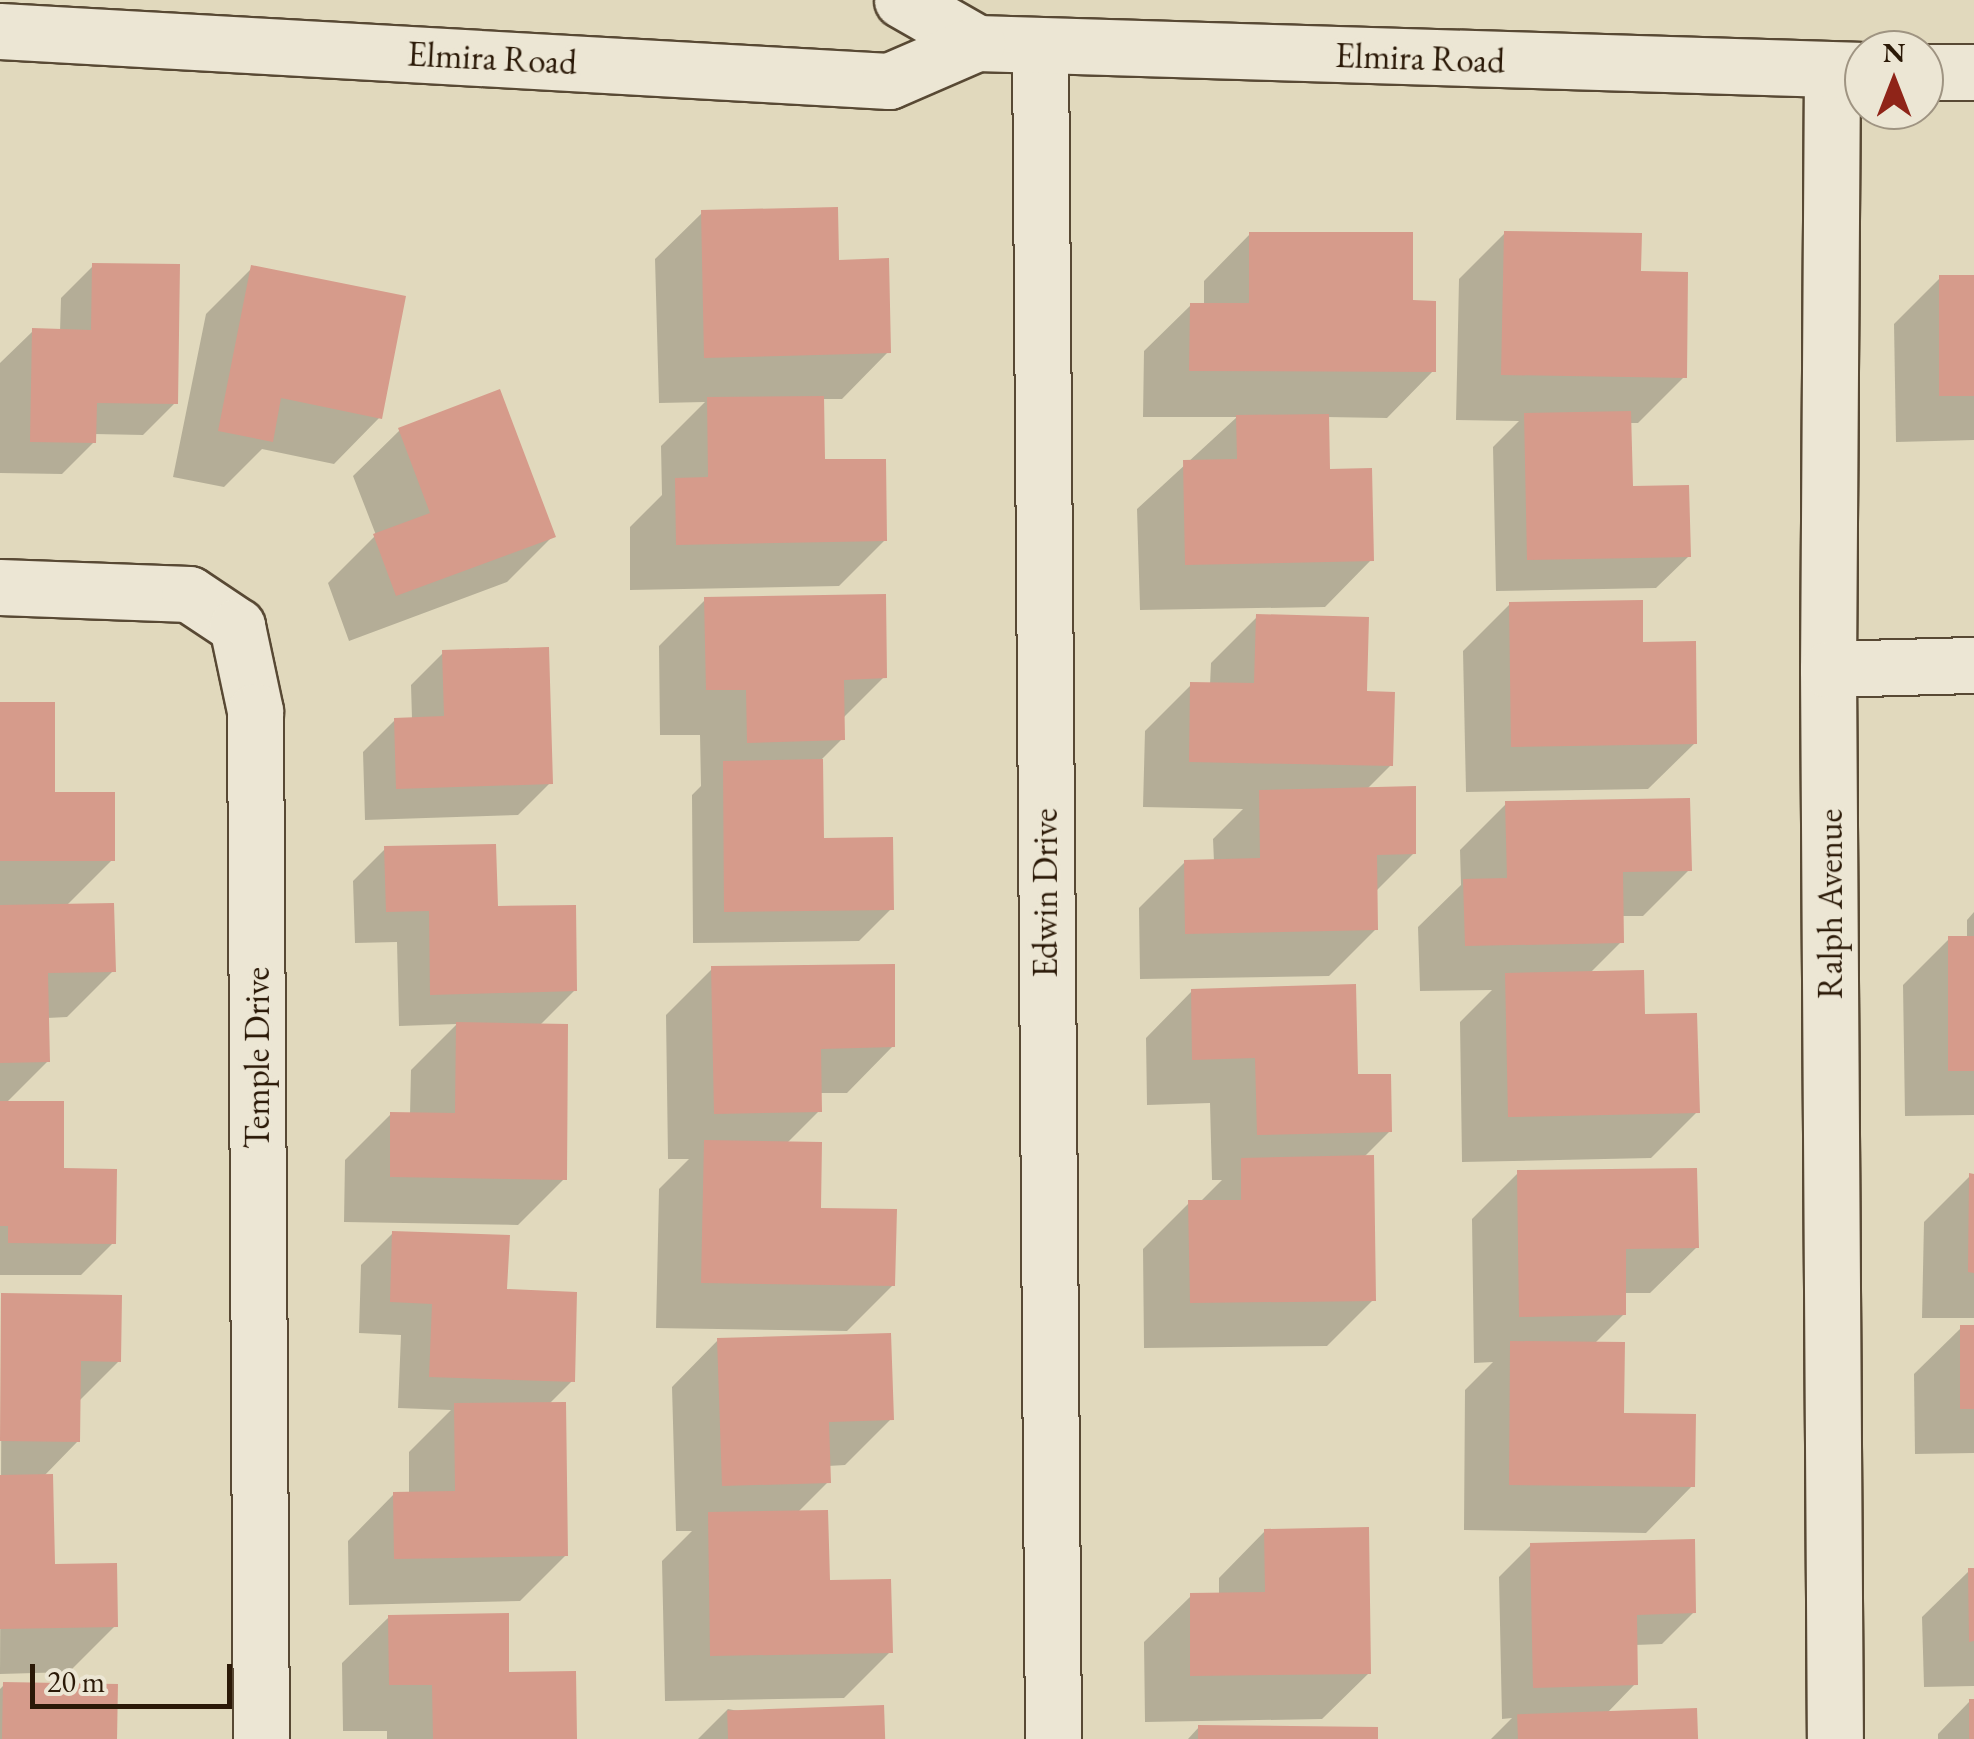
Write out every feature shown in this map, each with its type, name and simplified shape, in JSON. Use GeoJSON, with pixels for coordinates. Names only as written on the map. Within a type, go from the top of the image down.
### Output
{"type":"FeatureCollection","features":[{"type":"Feature","properties":{"kind":"street","name":"Elmira Road"},"geometry":{"type":"LineString","coordinates":[[902,0],[977,43]]}},
{"type":"Feature","properties":{"kind":"street","name":"Elmira Road"},"geometry":{"type":"LineString","coordinates":[[0,30],[889,81],[977,43],[1844,70]]}},
{"type":"Feature","properties":{"kind":"street","name":"Edwin Drive"},"geometry":{"type":"LineString","coordinates":[[1040,46],[1053,1739]]}},
{"type":"Feature","properties":{"kind":"street"},"geometry":{"type":"LineString","coordinates":[[1944,72],[1974,72]]}},
{"type":"Feature","properties":{"kind":"street","name":"Ralph Avenue"},"geometry":{"type":"LineString","coordinates":[[1836,1739],[1828,670],[1846,130]]}},
{"type":"Feature","properties":{"kind":"street","name":"Temple Drive"},"geometry":{"type":"LineString","coordinates":[[0,587],[189,594],[237,626],[255,711],[262,1739]]}},
{"type":"Feature","properties":{"kind":"street"},"geometry":{"type":"LineString","coordinates":[[1828,670],[1974,665]]}},
{"type":"Feature","properties":{"kind":"building"},"geometry":{"type":"Polygon","coordinates":[[[838,207],[839,260],[889,258],[891,353],[704,358],[701,210],[838,207]]]}},
{"type":"Feature","properties":{"kind":"building"},"geometry":{"type":"Polygon","coordinates":[[[1504,231],[1642,233],[1641,271],[1688,272],[1687,378],[1501,375],[1504,231]]]}},
{"type":"Feature","properties":{"kind":"building"},"geometry":{"type":"Polygon","coordinates":[[[1249,232],[1413,232],[1413,300],[1436,301],[1436,372],[1189,371],[1190,303],[1249,303],[1249,232]]]}},
{"type":"Feature","properties":{"kind":"building"},"geometry":{"type":"Polygon","coordinates":[[[92,263],[180,264],[178,404],[97,403],[96,443],[30,442],[32,328],[91,330],[92,263]]]}},
{"type":"Feature","properties":{"kind":"building"},"geometry":{"type":"Polygon","coordinates":[[[251,265],[406,296],[382,419],[281,398],[273,442],[218,431],[251,265]]]}},
{"type":"Feature","properties":{"kind":"building"},"geometry":{"type":"Polygon","coordinates":[[[1939,275],[1974,275],[1974,396],[1939,396],[1939,275]]]}},
{"type":"Feature","properties":{"kind":"building"},"geometry":{"type":"Polygon","coordinates":[[[500,389],[556,537],[396,596],[373,534],[430,513],[398,428],[500,389]]]}},
{"type":"Feature","properties":{"kind":"building"},"geometry":{"type":"Polygon","coordinates":[[[824,396],[825,459],[886,459],[887,541],[676,545],[675,478],[708,477],[707,397],[824,396]]]}},
{"type":"Feature","properties":{"kind":"building"},"geometry":{"type":"Polygon","coordinates":[[[1631,411],[1633,486],[1689,485],[1691,557],[1527,560],[1524,413],[1631,411]]]}},
{"type":"Feature","properties":{"kind":"building"},"geometry":{"type":"Polygon","coordinates":[[[1329,414],[1330,469],[1372,468],[1374,561],[1185,565],[1183,460],[1237,459],[1236,415],[1329,414]]]}},
{"type":"Feature","properties":{"kind":"building"},"geometry":{"type":"Polygon","coordinates":[[[886,594],[887,678],[844,680],[845,740],[747,743],[746,690],[706,690],[704,597],[886,594]]]}},
{"type":"Feature","properties":{"kind":"building"},"geometry":{"type":"Polygon","coordinates":[[[1643,600],[1643,642],[1696,641],[1697,744],[1511,747],[1509,602],[1643,600]]]}},
{"type":"Feature","properties":{"kind":"building"},"geometry":{"type":"Polygon","coordinates":[[[1256,614],[1369,617],[1367,691],[1395,692],[1393,766],[1189,762],[1190,682],[1254,683],[1256,614]]]}},
{"type":"Feature","properties":{"kind":"building"},"geometry":{"type":"Polygon","coordinates":[[[549,647],[553,784],[396,789],[394,718],[444,716],[442,650],[549,647]]]}},
{"type":"Feature","properties":{"kind":"building"},"geometry":{"type":"Polygon","coordinates":[[[0,702],[55,702],[55,792],[115,792],[115,861],[0,861],[0,702]]]}},
{"type":"Feature","properties":{"kind":"building"},"geometry":{"type":"Polygon","coordinates":[[[823,759],[824,838],[893,837],[894,910],[724,912],[723,761],[823,759]]]}},
{"type":"Feature","properties":{"kind":"building"},"geometry":{"type":"Polygon","coordinates":[[[1416,786],[1416,854],[1377,855],[1378,930],[1185,934],[1184,860],[1260,858],[1259,790],[1416,786]]]}},
{"type":"Feature","properties":{"kind":"building"},"geometry":{"type":"Polygon","coordinates":[[[1690,798],[1692,871],[1623,872],[1624,943],[1465,946],[1463,879],[1507,878],[1505,801],[1690,798]]]}},
{"type":"Feature","properties":{"kind":"building"},"geometry":{"type":"Polygon","coordinates":[[[496,844],[498,906],[576,905],[577,991],[430,995],[429,911],[386,912],[384,846],[496,844]]]}},
{"type":"Feature","properties":{"kind":"building"},"geometry":{"type":"Polygon","coordinates":[[[114,903],[116,972],[48,973],[50,1062],[0,1063],[0,905],[114,903]]]}},
{"type":"Feature","properties":{"kind":"building"},"geometry":{"type":"Polygon","coordinates":[[[1948,936],[1974,936],[1974,1071],[1948,1071],[1948,936]]]}},
{"type":"Feature","properties":{"kind":"building"},"geometry":{"type":"Polygon","coordinates":[[[895,964],[895,1047],[821,1049],[822,1112],[714,1114],[711,966],[895,964]]]}},
{"type":"Feature","properties":{"kind":"building"},"geometry":{"type":"Polygon","coordinates":[[[1644,970],[1645,1014],[1697,1013],[1700,1113],[1508,1117],[1505,973],[1644,970]]]}},
{"type":"Feature","properties":{"kind":"building"},"geometry":{"type":"Polygon","coordinates":[[[1356,984],[1358,1074],[1391,1074],[1392,1132],[1257,1135],[1255,1058],[1192,1060],[1191,989],[1356,984]]]}},
{"type":"Feature","properties":{"kind":"building"},"geometry":{"type":"Polygon","coordinates":[[[456,1022],[568,1024],[567,1180],[390,1177],[390,1112],[455,1113],[456,1022]]]}},
{"type":"Feature","properties":{"kind":"building"},"geometry":{"type":"Polygon","coordinates":[[[0,1101],[64,1101],[64,1168],[117,1169],[116,1244],[8,1243],[8,1226],[0,1226],[0,1101]]]}},
{"type":"Feature","properties":{"kind":"building"},"geometry":{"type":"Polygon","coordinates":[[[704,1140],[822,1142],[821,1208],[897,1209],[895,1286],[701,1283],[704,1140]]]}},
{"type":"Feature","properties":{"kind":"building"},"geometry":{"type":"Polygon","coordinates":[[[1374,1155],[1376,1301],[1190,1303],[1188,1200],[1241,1200],[1241,1158],[1374,1155]]]}},
{"type":"Feature","properties":{"kind":"building"},"geometry":{"type":"Polygon","coordinates":[[[1697,1168],[1699,1248],[1626,1249],[1626,1315],[1519,1317],[1517,1170],[1697,1168]]]}},
{"type":"Feature","properties":{"kind":"building"},"geometry":{"type":"Polygon","coordinates":[[[1969,1173],[1974,1174],[1974,1273],[1968,1272],[1969,1173]]]}},
{"type":"Feature","properties":{"kind":"building"},"geometry":{"type":"Polygon","coordinates":[[[392,1231],[510,1235],[507,1289],[577,1292],[575,1382],[429,1377],[432,1304],[390,1302],[392,1231]]]}},
{"type":"Feature","properties":{"kind":"building"},"geometry":{"type":"Polygon","coordinates":[[[1,1293],[122,1295],[121,1362],[81,1361],[80,1442],[0,1441],[1,1293]]]}},
{"type":"Feature","properties":{"kind":"building"},"geometry":{"type":"Polygon","coordinates":[[[1960,1325],[1974,1325],[1974,1409],[1960,1409],[1960,1325]]]}},
{"type":"Feature","properties":{"kind":"building"},"geometry":{"type":"Polygon","coordinates":[[[891,1333],[894,1420],[829,1422],[831,1483],[722,1486],[717,1338],[891,1333]]]}},
{"type":"Feature","properties":{"kind":"building"},"geometry":{"type":"Polygon","coordinates":[[[1510,1341],[1625,1342],[1624,1413],[1696,1414],[1695,1487],[1509,1485],[1510,1341]]]}},
{"type":"Feature","properties":{"kind":"building"},"geometry":{"type":"Polygon","coordinates":[[[566,1402],[568,1556],[394,1559],[393,1492],[455,1491],[454,1403],[566,1402]]]}},
{"type":"Feature","properties":{"kind":"building"},"geometry":{"type":"Polygon","coordinates":[[[53,1474],[55,1564],[117,1563],[118,1627],[0,1629],[0,1475],[53,1474]]]}},
{"type":"Feature","properties":{"kind":"building"},"geometry":{"type":"Polygon","coordinates":[[[828,1510],[830,1580],[891,1579],[893,1653],[710,1656],[708,1512],[828,1510]]]}},
{"type":"Feature","properties":{"kind":"building"},"geometry":{"type":"Polygon","coordinates":[[[1369,1527],[1371,1674],[1190,1676],[1190,1593],[1265,1592],[1264,1529],[1369,1527]]]}},
{"type":"Feature","properties":{"kind":"building"},"geometry":{"type":"Polygon","coordinates":[[[1695,1539],[1696,1613],[1637,1615],[1638,1685],[1533,1688],[1530,1543],[1695,1539]]]}},
{"type":"Feature","properties":{"kind":"building"},"geometry":{"type":"Polygon","coordinates":[[[1968,1568],[1974,1568],[1974,1641],[1969,1642],[1968,1568]]]}},
{"type":"Feature","properties":{"kind":"building"},"geometry":{"type":"Polygon","coordinates":[[[509,1613],[509,1672],[576,1671],[577,1739],[433,1739],[432,1685],[389,1685],[388,1615],[509,1613]]]}},
{"type":"Feature","properties":{"kind":"building"},"geometry":{"type":"Polygon","coordinates":[[[3,1682],[118,1684],[117,1739],[2,1739],[3,1682]]]}},
{"type":"Feature","properties":{"kind":"building"},"geometry":{"type":"Polygon","coordinates":[[[1969,1699],[1974,1699],[1974,1739],[1969,1739],[1969,1699]]]}},
{"type":"Feature","properties":{"kind":"building"},"geometry":{"type":"Polygon","coordinates":[[[884,1705],[885,1739],[728,1739],[727,1710],[884,1705]]]}},
{"type":"Feature","properties":{"kind":"building"},"geometry":{"type":"Polygon","coordinates":[[[1697,1708],[1698,1739],[1518,1739],[1517,1714],[1697,1708]]]}},
{"type":"Feature","properties":{"kind":"building"},"geometry":{"type":"Polygon","coordinates":[[[1198,1725],[1378,1727],[1378,1739],[1198,1739],[1198,1725]]]}}]}
